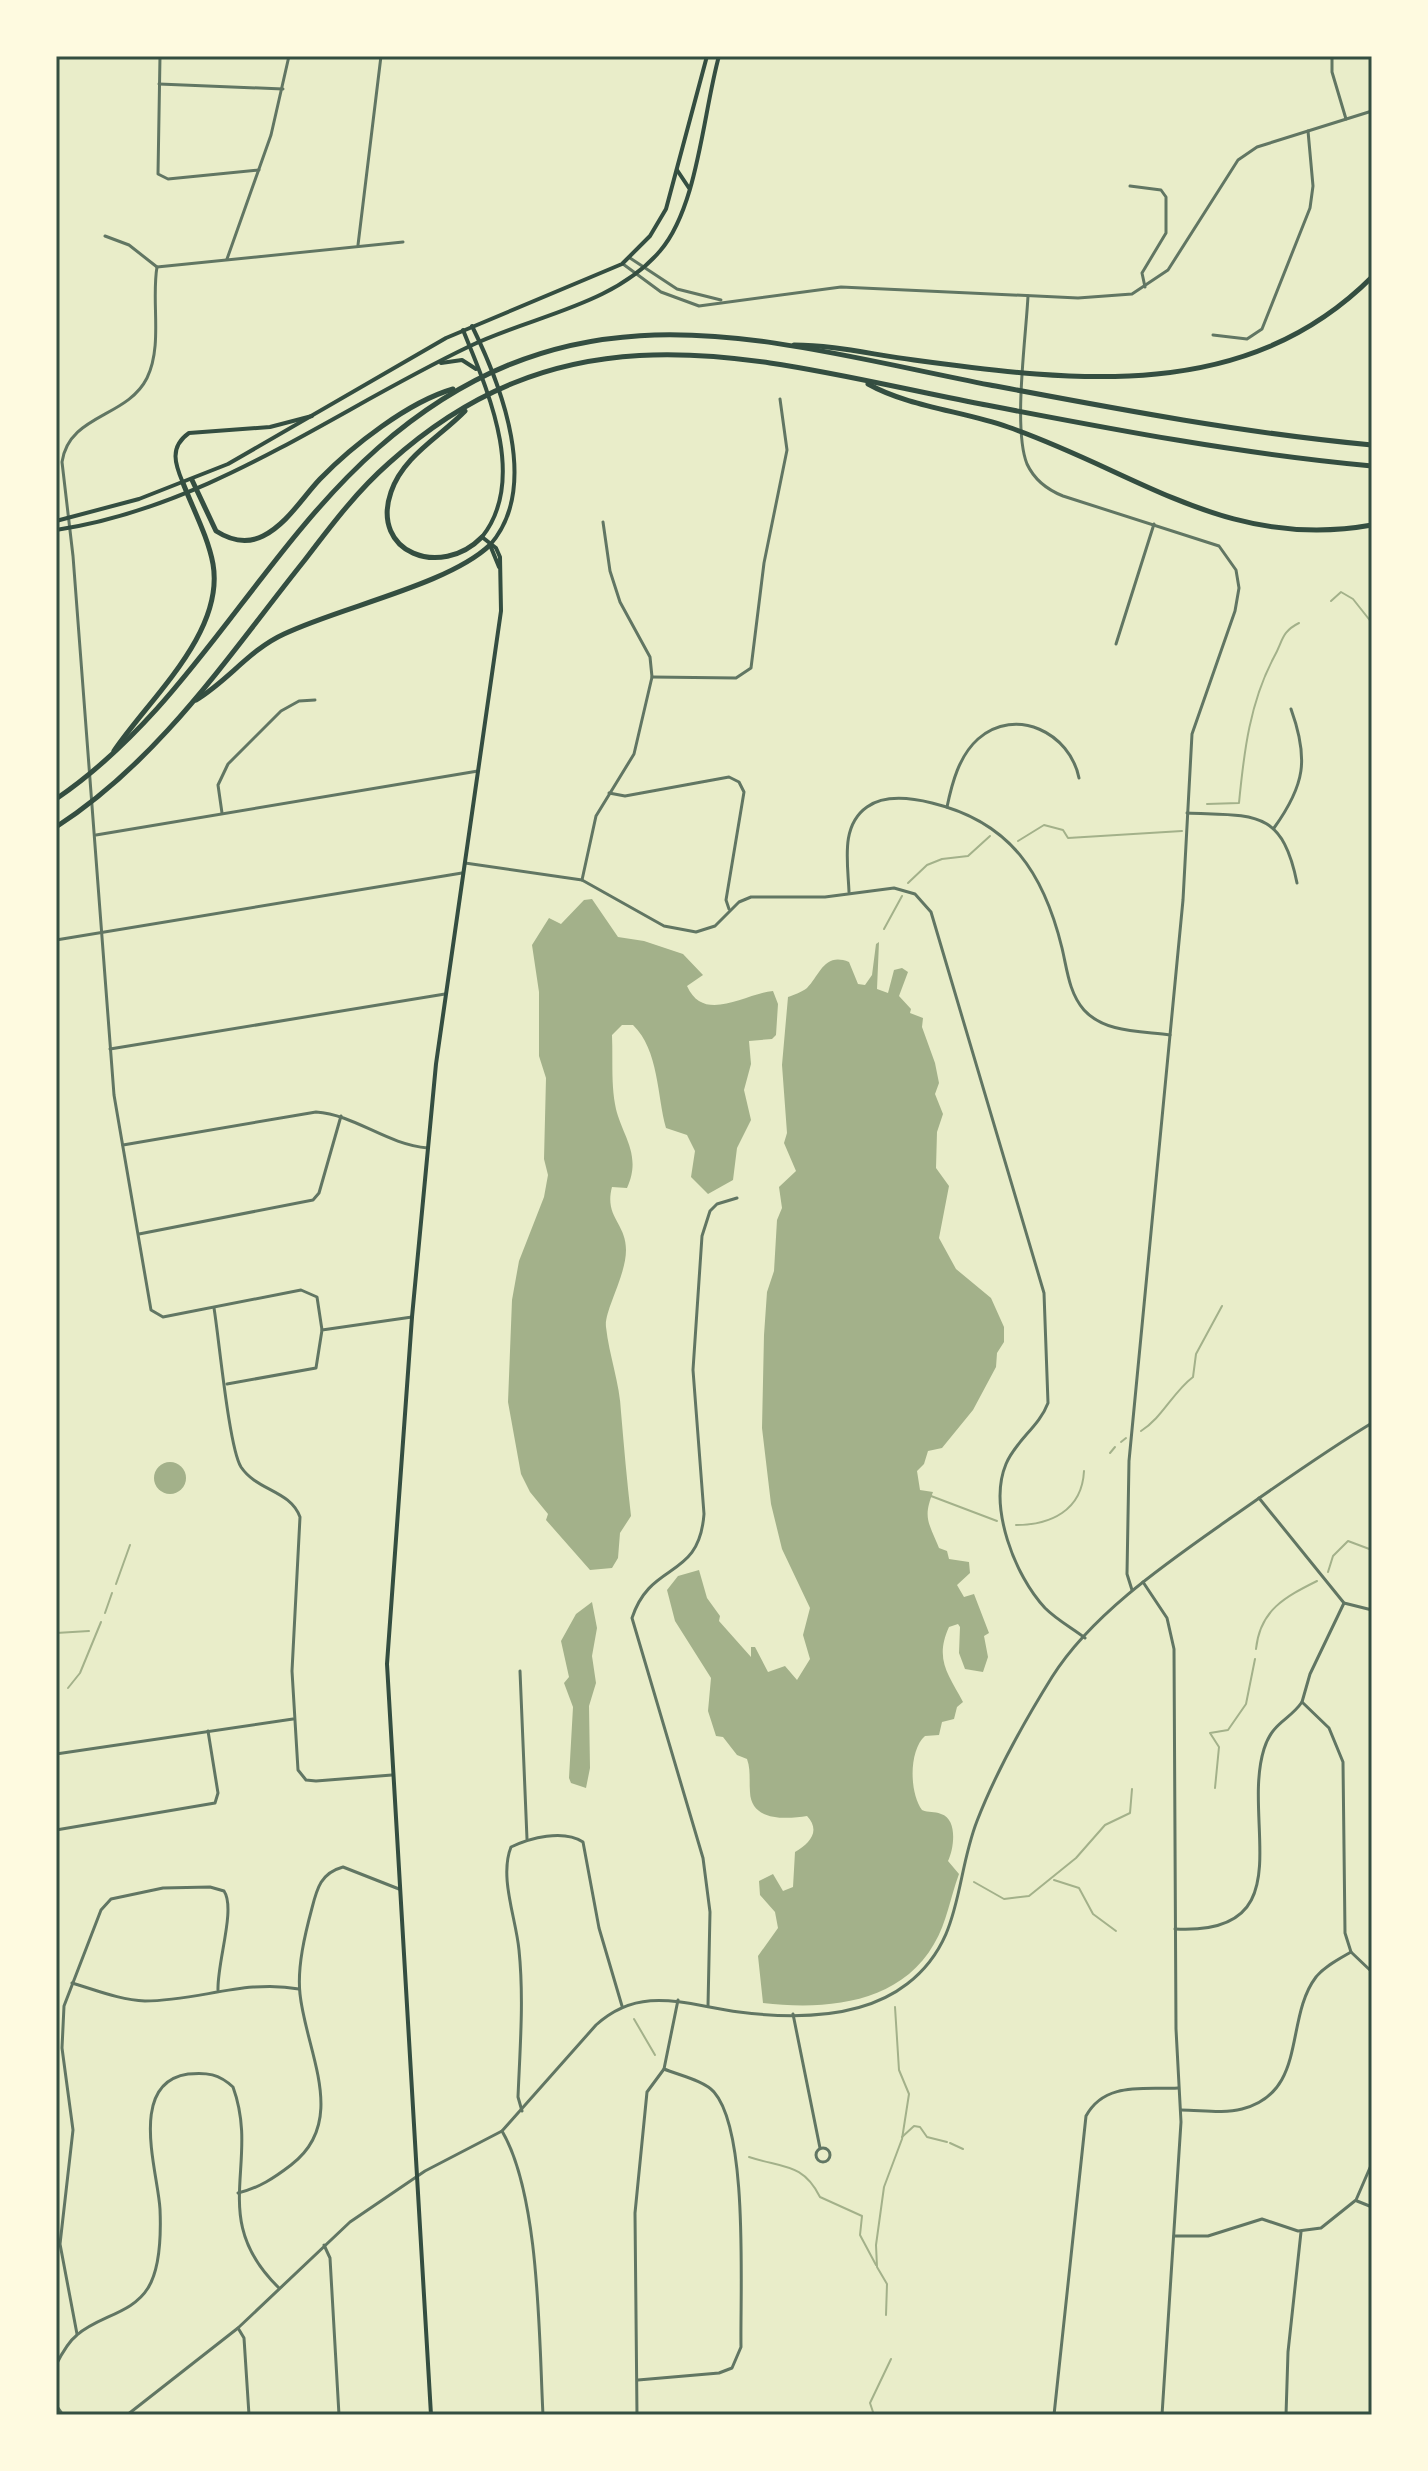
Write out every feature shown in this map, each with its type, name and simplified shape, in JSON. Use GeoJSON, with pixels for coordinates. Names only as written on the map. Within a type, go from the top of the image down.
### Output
{"type":"FeatureCollection","features":[{"type":"Feature","properties":{"kind":"highway"},"geometry":{"type":"LineString","coordinates":[[784,345],[820,346],[1045,373],[1154,375],[1233,361],[1281,343],[1314,324],[1372,277]]}},
{"type":"Feature","properties":{"kind":"highway"},"geometry":{"type":"LineString","coordinates":[[192,480],[210,523],[218,532],[239,540],[258,538],[278,525],[319,479],[362,442],[434,397],[504,367],[580,343],[650,333],[710,334],[784,345],[1213,425],[1372,445]]}},
{"type":"Feature","properties":{"kind":"highway"},"geometry":{"type":"LineString","coordinates":[[56,827],[103,793],[149,751],[192,702],[362,489],[410,445],[473,404],[511,385],[589,361],[673,352],[740,357],[1212,447],[1372,466]]}},
{"type":"Feature","properties":{"kind":"highway"},"geometry":{"type":"LineString","coordinates":[[864,381],[883,391],[1009,427],[1194,508],[1237,522],[1303,531],[1372,525]]}},
{"type":"Feature","properties":{"kind":"highway"},"geometry":{"type":"LineString","coordinates":[[56,799],[110,758],[166,702],[350,475],[406,425],[462,387]]}},
{"type":"Feature","properties":{"kind":"highway"},"geometry":{"type":"LineString","coordinates":[[473,404],[401,472],[391,491],[388,513],[400,543],[425,558],[456,556],[482,537]]}},
{"type":"Feature","properties":{"kind":"highway"},"geometry":{"type":"LineString","coordinates":[[110,758],[164,690],[210,605],[212,563],[183,483]]}},
{"type":"Feature","properties":{"kind":"highway"},"geometry":{"type":"LineString","coordinates":[[192,702],[215,687],[253,651],[275,638],[455,568],[490,545]]}},
{"type":"Feature","properties":{"kind":"main road"},"geometry":{"type":"LineString","coordinates":[[56,521],[192,480],[248,454],[463,330],[595,279],[623,264],[662,218],[707,56]]}},
{"type":"Feature","properties":{"kind":"main road"},"geometry":{"type":"LineString","coordinates":[[56,530],[124,515],[196,489],[263,458],[479,341],[600,294],[636,274],[673,233],[690,189],[719,56]]}},
{"type":"Feature","properties":{"kind":"main road"},"geometry":{"type":"LineString","coordinates":[[677,170],[690,189]]}},
{"type":"Feature","properties":{"kind":"main road"},"geometry":{"type":"LineString","coordinates":[[472,326],[506,411],[514,482],[508,514],[490,545]]}},
{"type":"Feature","properties":{"kind":"main road"},"geometry":{"type":"LineString","coordinates":[[431,2415],[387,1664],[412,1317],[428,1148],[445,994],[499,628],[497,550],[482,537],[498,508],[503,479],[496,431],[463,330]]}},
{"type":"Feature","properties":{"kind":"main road"},"geometry":{"type":"LineString","coordinates":[[431,366],[462,360],[480,375]]}},
{"type":"Feature","properties":{"kind":"main road"},"geometry":{"type":"LineString","coordinates":[[183,483],[174,455],[187,434],[207,429],[270,427],[321,413]]}},
{"type":"Feature","properties":{"kind":"street"},"geometry":{"type":"LineString","coordinates":[[160,56],[158,174],[168,179],[259,170]]}},
{"type":"Feature","properties":{"kind":"street"},"geometry":{"type":"LineString","coordinates":[[227,259],[259,170],[283,89],[289,56]]}},
{"type":"Feature","properties":{"kind":"street"},"geometry":{"type":"LineString","coordinates":[[358,245],[381,56]]}},
{"type":"Feature","properties":{"kind":"street"},"geometry":{"type":"LineString","coordinates":[[1332,56],[1332,72],[1346,119]]}},
{"type":"Feature","properties":{"kind":"street"},"geometry":{"type":"LineString","coordinates":[[159,84],[283,89]]}},
{"type":"Feature","properties":{"kind":"street"},"geometry":{"type":"LineString","coordinates":[[623,264],[661,292],[690,304],[853,287],[1028,296],[1106,297],[1132,294],[1168,270],[1238,160],[1257,147],[1372,111]]}},
{"type":"Feature","properties":{"kind":"street"},"geometry":{"type":"LineString","coordinates":[[1213,335],[1247,339],[1262,329],[1312,198],[1308,131]]}},
{"type":"Feature","properties":{"kind":"street"},"geometry":{"type":"LineString","coordinates":[[1130,186],[1161,190],[1166,197],[1166,233],[1142,273],[1145,287]]}},
{"type":"Feature","properties":{"kind":"street"},"geometry":{"type":"LineString","coordinates":[[105,236],[129,245],[157,267],[403,242]]}},
{"type":"Feature","properties":{"kind":"street"},"geometry":{"type":"LineString","coordinates":[[630,258],[677,289],[725,301]]}},
{"type":"Feature","properties":{"kind":"street"},"geometry":{"type":"LineString","coordinates":[[157,267],[152,360],[147,377],[126,404],[83,426],[65,447],[62,470],[70,527],[110,1049],[151,1310],[163,1317],[301,1290],[317,1297],[322,1330],[316,1368],[226,1384]]}},
{"type":"Feature","properties":{"kind":"street"},"geometry":{"type":"LineString","coordinates":[[1028,296],[1022,450],[1031,471],[1053,492],[1219,546],[1236,570],[1239,588],[1235,611],[1192,734],[1171,1036],[1129,1461],[1127,1574],[1132,1590]]}},
{"type":"Feature","properties":{"kind":"street"},"geometry":{"type":"LineString","coordinates":[[652,677],[736,678],[751,668],[764,563],[787,450],[780,399]]}},
{"type":"Feature","properties":{"kind":"street"},"geometry":{"type":"LineString","coordinates":[[582,880],[596,816],[634,754],[652,677],[650,657],[620,602],[610,571],[603,522]]}},
{"type":"Feature","properties":{"kind":"street"},"geometry":{"type":"LineString","coordinates":[[1116,644],[1154,524]]}},
{"type":"Feature","properties":{"kind":"street"},"geometry":{"type":"LineString","coordinates":[[222,813],[218,785],[228,764],[281,711],[299,701],[315,700]]}},
{"type":"Feature","properties":{"kind":"street"},"geometry":{"type":"LineString","coordinates":[[1274,828],[1297,795],[1300,783],[1298,728],[1291,709]]}},
{"type":"Feature","properties":{"kind":"street"},"geometry":{"type":"LineString","coordinates":[[947,807],[966,754],[978,740],[1005,725],[1020,724],[1049,733],[1072,756],[1079,778]]}},
{"type":"Feature","properties":{"kind":"street"},"geometry":{"type":"LineString","coordinates":[[94,836],[478,771]]}},
{"type":"Feature","properties":{"kind":"street"},"geometry":{"type":"LineString","coordinates":[[609,793],[625,796],[729,777],[739,782],[744,792],[726,900],[729,909]]}},
{"type":"Feature","properties":{"kind":"street"},"geometry":{"type":"LineString","coordinates":[[849,892],[848,840],[851,826],[859,814],[870,805],[896,799],[947,807],[986,825],[1007,840],[1039,880],[1053,911],[1071,988],[1086,1012],[1112,1028],[1171,1036]]}},
{"type":"Feature","properties":{"kind":"street"},"geometry":{"type":"LineString","coordinates":[[1187,813],[1243,816],[1274,828],[1285,840],[1297,883]]}},
{"type":"Feature","properties":{"kind":"street"},"geometry":{"type":"LineString","coordinates":[[465,863],[582,880],[673,927],[696,932],[715,926],[729,909],[751,897],[825,897],[894,888],[915,894],[931,912],[1044,1293],[1048,1403],[1042,1418],[1012,1452],[1004,1470],[1005,1525],[1018,1563],[1037,1598],[1055,1617],[1085,1638]]}},
{"type":"Feature","properties":{"kind":"street"},"geometry":{"type":"LineString","coordinates":[[56,940],[463,873]]}},
{"type":"Feature","properties":{"kind":"street"},"geometry":{"type":"LineString","coordinates":[[110,1049],[445,994]]}},
{"type":"Feature","properties":{"kind":"street"},"geometry":{"type":"LineString","coordinates":[[123,1145],[308,1112],[341,1116],[394,1143],[428,1148]]}},
{"type":"Feature","properties":{"kind":"street"},"geometry":{"type":"LineString","coordinates":[[139,1234],[309,1203],[319,1193],[341,1116]]}},
{"type":"Feature","properties":{"kind":"street"},"geometry":{"type":"LineString","coordinates":[[708,2006],[710,1912],[703,1858],[634,1634],[632,1618],[639,1597],[650,1583],[686,1562],[703,1535],[693,1370],[702,1236],[710,1211],[717,1204],[737,1198]]}},
{"type":"Feature","properties":{"kind":"street"},"geometry":{"type":"LineString","coordinates":[[214,1308],[235,1455],[241,1467],[262,1487],[290,1500],[300,1517],[293,1719],[298,1770],[306,1780],[392,1775]]}},
{"type":"Feature","properties":{"kind":"street"},"geometry":{"type":"LineString","coordinates":[[322,1330],[412,1317]]}},
{"type":"Feature","properties":{"kind":"street"},"geometry":{"type":"LineString","coordinates":[[127,2415],[238,2328],[364,2211],[417,2177],[502,2131],[596,2025],[622,2006],[650,1999],[678,2000],[737,2012],[793,2014],[865,2007],[899,1990],[927,1965],[955,1914],[974,1830],[993,1786],[1052,1676],[1132,1590],[1259,1498],[1372,1423]]}},
{"type":"Feature","properties":{"kind":"street"},"geometry":{"type":"LineString","coordinates":[[1259,1498],[1344,1603],[1372,1610]]}},
{"type":"Feature","properties":{"kind":"street"},"geometry":{"type":"LineString","coordinates":[[1143,1582],[1163,1612],[1173,1636],[1175,1929],[1181,2110],[1162,2415]]}},
{"type":"Feature","properties":{"kind":"street"},"geometry":{"type":"LineString","coordinates":[[1175,1929],[1225,1925],[1242,1914],[1254,1897],[1259,1877],[1259,1775],[1263,1754],[1276,1727],[1302,1702],[1310,1674],[1344,1603]]}},
{"type":"Feature","properties":{"kind":"street"},"geometry":{"type":"LineString","coordinates":[[520,1671],[527,1839]]}},
{"type":"Feature","properties":{"kind":"street"},"geometry":{"type":"LineString","coordinates":[[1302,1702],[1329,1728],[1343,1762],[1345,1928],[1351,1952],[1372,1972]]}},
{"type":"Feature","properties":{"kind":"street"},"geometry":{"type":"LineString","coordinates":[[56,1754],[293,1719]]}},
{"type":"Feature","properties":{"kind":"street"},"geometry":{"type":"LineString","coordinates":[[56,1830],[215,1803],[218,1793],[208,1731]]}},
{"type":"Feature","properties":{"kind":"street"},"geometry":{"type":"LineString","coordinates":[[522,2111],[518,2097],[522,2004],[519,1950],[506,1866],[511,1847],[527,1839],[568,1836],[583,1842],[599,1928],[622,2006]]}},
{"type":"Feature","properties":{"kind":"street"},"geometry":{"type":"LineString","coordinates":[[56,1837],[56,1875]]}},
{"type":"Feature","properties":{"kind":"street"},"geometry":{"type":"LineString","coordinates":[[238,2193],[257,2189],[299,2159],[319,2132],[322,2096],[299,1989],[317,1888],[326,1874],[343,1867],[399,1889]]}},
{"type":"Feature","properties":{"kind":"street"},"geometry":{"type":"LineString","coordinates":[[77,2334],[60,2244],[73,2130],[62,2048],[64,2006],[101,1910],[111,1899],[163,1888],[217,1887],[229,1899],[230,1908],[219,1954],[218,1990]]}},
{"type":"Feature","properties":{"kind":"street"},"geometry":{"type":"LineString","coordinates":[[1181,2110],[1237,2110],[1270,2095],[1288,2070],[1312,1984],[1327,1967],[1351,1952]]}},
{"type":"Feature","properties":{"kind":"street"},"geometry":{"type":"LineString","coordinates":[[72,1983],[124,1999],[146,2001],[255,1984],[299,1989]]}},
{"type":"Feature","properties":{"kind":"street"},"geometry":{"type":"LineString","coordinates":[[637,2415],[635,2213],[647,2092],[664,2069],[678,2000]]}},
{"type":"Feature","properties":{"kind":"street"},"geometry":{"type":"LineString","coordinates":[[793,2014],[820,2148]]}},
{"type":"Feature","properties":{"kind":"street"},"geometry":{"type":"LineString","coordinates":[[56,2048],[62,2048]]}},
{"type":"Feature","properties":{"kind":"street"},"geometry":{"type":"LineString","coordinates":[[638,2380],[719,2373],[732,2368],[741,2347],[739,2203],[734,2151],[725,2108],[712,2089],[664,2069]]}},
{"type":"Feature","properties":{"kind":"street"},"geometry":{"type":"LineString","coordinates":[[56,2365],[77,2334],[130,2306],[149,2286],[155,2272],[160,2208],[150,2155],[150,2128],[155,2100],[169,2081],[181,2075],[211,2073],[233,2087],[241,2122],[240,2226],[246,2243],[279,2288]]}},
{"type":"Feature","properties":{"kind":"street"},"geometry":{"type":"LineString","coordinates":[[1054,2415],[1086,2116],[1096,2103],[1118,2090],[1179,2088]]}},
{"type":"Feature","properties":{"kind":"street"},"geometry":{"type":"LineString","coordinates":[[502,2131],[512,2152],[529,2223],[535,2271],[543,2415]]}},
{"type":"Feature","properties":{"kind":"street"},"geometry":{"type":"LineString","coordinates":[[1174,2236],[1208,2236],[1264,2219],[1301,2232],[1328,2224],[1356,2200],[1372,2163]]}},
{"type":"Feature","properties":{"kind":"street"},"geometry":{"type":"LineString","coordinates":[[1356,2200],[1372,2207]]}},
{"type":"Feature","properties":{"kind":"street"},"geometry":{"type":"LineString","coordinates":[[1286,2415],[1288,2352],[1301,2232]]}},
{"type":"Feature","properties":{"kind":"street"},"geometry":{"type":"LineString","coordinates":[[324,2245],[330,2258],[339,2415]]}},
{"type":"Feature","properties":{"kind":"street"},"geometry":{"type":"LineString","coordinates":[[238,2328],[244,2338],[249,2415]]}},
{"type":"Feature","properties":{"kind":"street"},"geometry":{"type":"LineString","coordinates":[[56,2405],[63,2415]]}},
{"type":"Feature","properties":{"kind":"shaded area"},"geometry":{"type":"Polygon","coordinates":[[[592,899],[618,937],[644,941],[683,954],[703,975],[687,986],[694,997],[704,1003],[726,1004],[773,991],[778,1004],[776,1035],[772,1039],[749,1041],[751,1064],[744,1090],[751,1120],[737,1148],[733,1180],[708,1194],[691,1177],[695,1151],[687,1135],[666,1128],[656,1074],[642,1035],[633,1025],[622,1025],[612,1035],[615,1104],[633,1164],[627,1188],[612,1187],[610,1197],[626,1250],[606,1327],[620,1401],[631,1516],[620,1533],[618,1558],[612,1568],[590,1570],[546,1520],[548,1514],[530,1492],[521,1474],[508,1402],[512,1300],[519,1261],[544,1197],[548,1175],[544,1159],[546,1078],[539,1056],[539,992],[532,945],[549,918],[561,924],[584,900],[592,899]]]}},
{"type":"Feature","properties":{"kind":"shaded area"},"geometry":{"type":"Polygon","coordinates":[[[879,942],[877,989],[888,993],[894,970],[902,968],[908,972],[899,996],[911,1009],[910,1013],[923,1018],[922,1027],[935,1063],[939,1083],[935,1094],[943,1114],[937,1132],[936,1168],[949,1186],[939,1238],[956,1269],[991,1298],[1004,1327],[1004,1342],[997,1353],[996,1367],[973,1410],[942,1448],[928,1451],[924,1464],[917,1471],[920,1490],[933,1492],[928,1520],[939,1548],[947,1551],[949,1559],[969,1562],[970,1573],[957,1585],[964,1597],[974,1594],[989,1633],[984,1636],[988,1657],[983,1672],[965,1669],[959,1653],[960,1627],[958,1624],[949,1627],[943,1658],[948,1675],[963,1702],[957,1707],[954,1719],[942,1722],[939,1735],[925,1736],[920,1742],[914,1761],[913,1782],[918,1802],[922,1810],[941,1814],[950,1822],[953,1842],[948,1861],[959,1874],[934,1944],[919,1964],[901,1980],[858,1999],[811,2005],[763,2003],[758,1956],[778,1928],[775,1912],[760,1895],[759,1881],[773,1874],[783,1891],[793,1887],[795,1852],[809,1841],[813,1827],[807,1816],[790,1818],[763,1814],[752,1802],[747,1759],[737,1755],[723,1737],[716,1736],[708,1711],[711,1678],[675,1621],[667,1590],[678,1576],[699,1570],[707,1598],[720,1616],[719,1621],[751,1657],[751,1647],[755,1647],[768,1672],[785,1666],[797,1680],[810,1659],[803,1635],[810,1608],[782,1549],[771,1504],[762,1428],[767,1292],[774,1271],[777,1220],[782,1208],[779,1187],[796,1171],[784,1143],[787,1133],[782,1065],[788,997],[807,988],[824,966],[834,960],[849,962],[858,984],[865,985],[872,975],[876,944],[879,942]]]}},
{"type":"Feature","properties":{"kind":"shaded area"},"geometry":{"type":"Polygon","coordinates":[[[170,1462],[181,1467],[186,1478],[181,1489],[170,1494],[159,1489],[154,1478],[159,1467],[170,1462]]]}},
{"type":"Feature","properties":{"kind":"shaded area"},"geometry":{"type":"Polygon","coordinates":[[[592,1602],[597,1628],[592,1656],[596,1683],[589,1706],[590,1768],[586,1788],[571,1783],[569,1778],[573,1707],[564,1683],[569,1677],[561,1641],[576,1614],[592,1602]]]}},
{"type":"Feature","properties":{"kind":"waterway"},"geometry":{"type":"LineString","coordinates":[[1331,601],[1341,592],[1353,599],[1372,623]]}},
{"type":"Feature","properties":{"kind":"waterway"},"geometry":{"type":"LineString","coordinates":[[1207,804],[1239,803],[1246,746],[1259,691],[1283,637],[1299,623]]}},
{"type":"Feature","properties":{"kind":"waterway"},"geometry":{"type":"LineString","coordinates":[[1018,841],[1044,825],[1063,830],[1068,838],[1182,831]]}},
{"type":"Feature","properties":{"kind":"waterway"},"geometry":{"type":"LineString","coordinates":[[908,883],[927,865],[942,859],[968,856],[990,836]]}},
{"type":"Feature","properties":{"kind":"waterway"},"geometry":{"type":"LineString","coordinates":[[884,929],[902,896]]}},
{"type":"Feature","properties":{"kind":"waterway"},"geometry":{"type":"LineString","coordinates":[[1141,1431],[1193,1377],[1196,1354],[1222,1306]]}},
{"type":"Feature","properties":{"kind":"waterway"},"geometry":{"type":"LineString","coordinates":[[1121,1442],[1126,1438]]}},
{"type":"Feature","properties":{"kind":"waterway"},"geometry":{"type":"LineString","coordinates":[[1110,1453],[1115,1447]]}},
{"type":"Feature","properties":{"kind":"waterway"},"geometry":{"type":"LineString","coordinates":[[1016,1525],[1041,1522],[1071,1506],[1082,1485],[1084,1471]]}},
{"type":"Feature","properties":{"kind":"waterway"},"geometry":{"type":"LineString","coordinates":[[931,1496],[997,1521]]}},
{"type":"Feature","properties":{"kind":"waterway"},"geometry":{"type":"LineString","coordinates":[[1328,1572],[1333,1556],[1348,1541],[1372,1550]]}},
{"type":"Feature","properties":{"kind":"waterway"},"geometry":{"type":"LineString","coordinates":[[116,1584],[130,1545]]}},
{"type":"Feature","properties":{"kind":"waterway"},"geometry":{"type":"LineString","coordinates":[[1256,1649],[1263,1624],[1276,1606],[1317,1581]]}},
{"type":"Feature","properties":{"kind":"waterway"},"geometry":{"type":"LineString","coordinates":[[105,1613],[112,1593]]}},
{"type":"Feature","properties":{"kind":"waterway"},"geometry":{"type":"LineString","coordinates":[[68,1688],[80,1673],[101,1622]]}},
{"type":"Feature","properties":{"kind":"waterway"},"geometry":{"type":"LineString","coordinates":[[56,1633],[89,1631]]}},
{"type":"Feature","properties":{"kind":"waterway"},"geometry":{"type":"LineString","coordinates":[[1215,1788],[1219,1747],[1210,1733],[1228,1730],[1246,1704],[1255,1659]]}},
{"type":"Feature","properties":{"kind":"waterway"},"geometry":{"type":"LineString","coordinates":[[974,1882],[1004,1899],[1029,1896],[1076,1858],[1105,1825],[1130,1813],[1132,1789]]}},
{"type":"Feature","properties":{"kind":"waterway"},"geometry":{"type":"LineString","coordinates":[[1054,1880],[1079,1888],[1093,1914],[1116,1931]]}},
{"type":"Feature","properties":{"kind":"waterway"},"geometry":{"type":"LineString","coordinates":[[886,2315],[887,2284],[877,2267],[876,2245],[884,2187],[902,2139],[909,2094],[899,2070],[895,2007]]}},
{"type":"Feature","properties":{"kind":"waterway"},"geometry":{"type":"LineString","coordinates":[[634,2019],[655,2055]]}},
{"type":"Feature","properties":{"kind":"waterway"},"geometry":{"type":"LineString","coordinates":[[902,2137],[914,2126],[920,2127],[927,2137],[947,2142]]}},
{"type":"Feature","properties":{"kind":"waterway"},"geometry":{"type":"LineString","coordinates":[[950,2143],[963,2149]]}},
{"type":"Feature","properties":{"kind":"waterway"},"geometry":{"type":"LineString","coordinates":[[749,2157],[799,2172],[820,2197],[862,2216],[860,2235],[876,2265]]}},
{"type":"Feature","properties":{"kind":"waterway"},"geometry":{"type":"LineString","coordinates":[[874,2415],[870,2403],[891,2359]]}}]}
